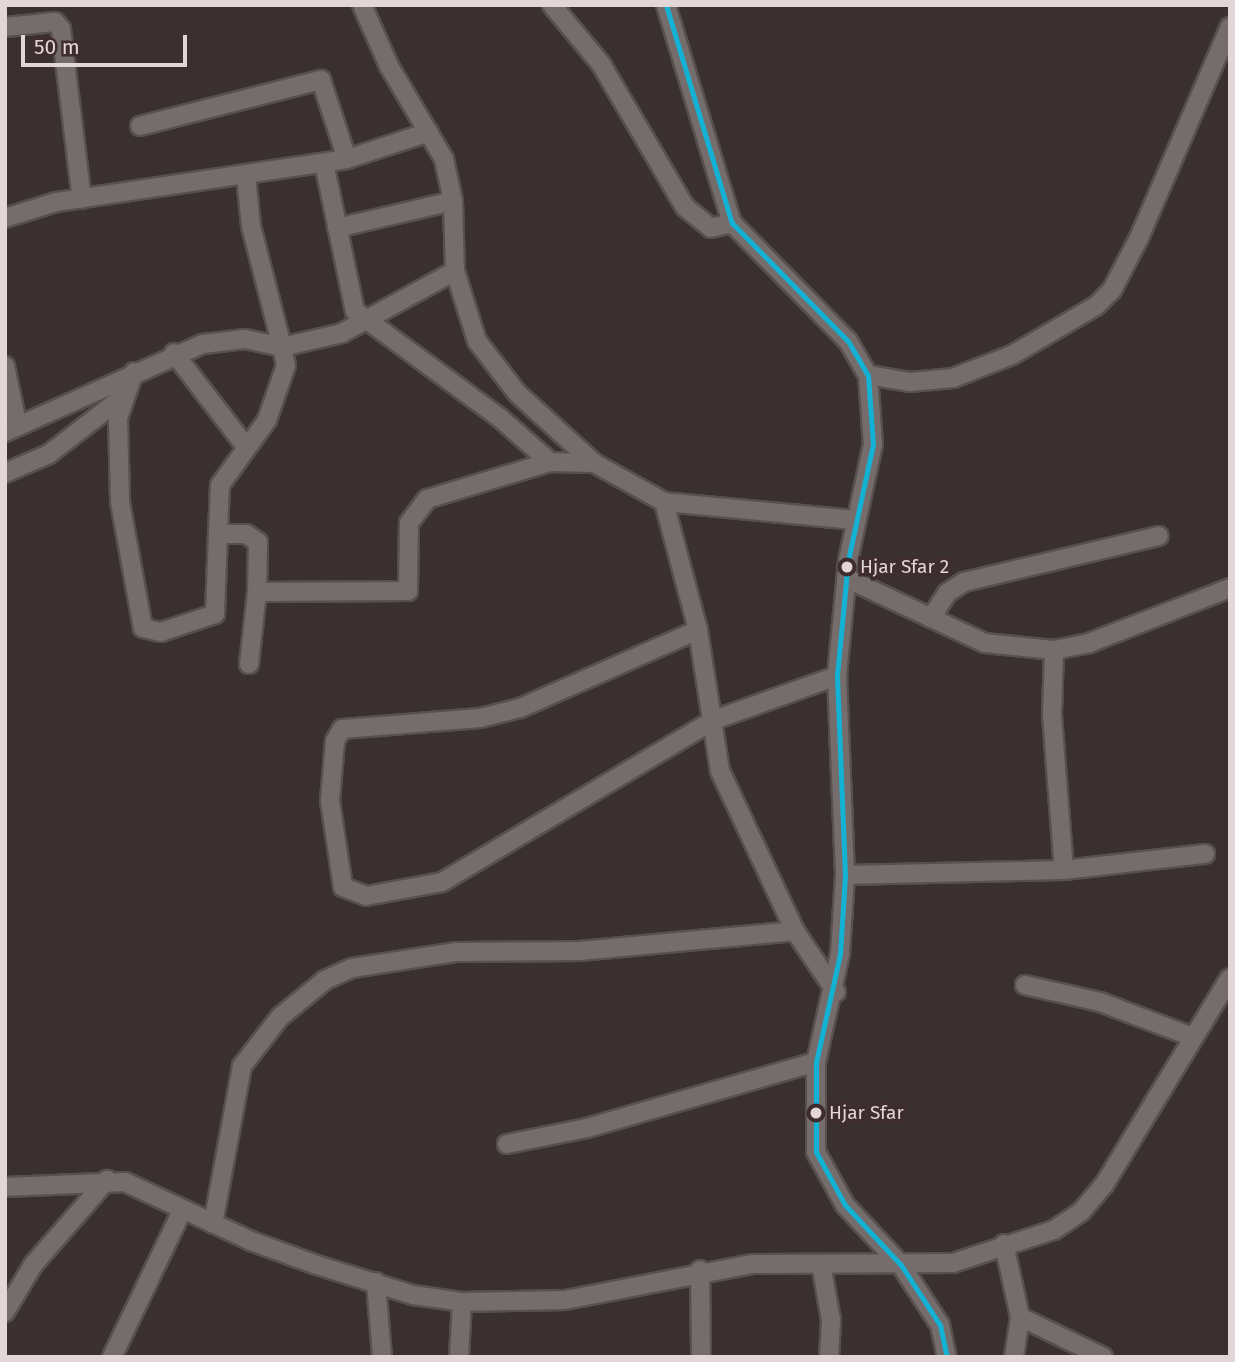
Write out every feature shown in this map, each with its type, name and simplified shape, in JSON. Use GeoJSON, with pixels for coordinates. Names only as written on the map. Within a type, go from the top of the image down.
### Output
{"type":"FeatureCollection","features":[{"type":"Feature","properties":{"kind":"street"},"geometry":{"type":"LineString","coordinates":[[362,5],[444,159],[453,201],[455,271],[477,341],[493,366],[594,463],[664,502],[856,520]]}},
{"type":"Feature","properties":{"kind":"street"},"geometry":{"type":"LineString","coordinates":[[552,5],[601,64],[685,207],[711,228],[732,223]]}},
{"type":"Feature","properties":{"kind":"street"},"geometry":{"type":"LineString","coordinates":[[666,5],[732,223],[848,341],[868,375],[873,444],[846,578],[837,676],[845,875],[836,992],[816,1062],[816,1152],[845,1205],[901,1265],[940,1325],[947,1357]]}},
{"type":"Feature","properties":{"kind":"street"},"geometry":{"type":"LineString","coordinates":[[5,27],[55,22],[61,29],[82,199]]}},
{"type":"Feature","properties":{"kind":"street"},"geometry":{"type":"LineString","coordinates":[[868,375],[910,382],[953,378],[1012,355],[1096,306],[1112,290],[1139,238],[1230,27]]}},
{"type":"Feature","properties":{"kind":"street"},"geometry":{"type":"LineString","coordinates":[[140,126],[321,80],[346,159]]}},
{"type":"Feature","properties":{"kind":"street"},"geometry":{"type":"LineString","coordinates":[[5,218],[82,199],[246,176],[277,167],[346,159],[429,132]]}},
{"type":"Feature","properties":{"kind":"street"},"geometry":{"type":"LineString","coordinates":[[324,163],[351,298],[362,318],[500,418],[550,462]]}},
{"type":"Feature","properties":{"kind":"street"},"geometry":{"type":"LineString","coordinates":[[134,372],[118,418],[122,529],[147,631],[194,624],[215,614],[220,485],[267,420],[286,365],[251,226],[246,176]]}},
{"type":"Feature","properties":{"kind":"street"},"geometry":{"type":"LineString","coordinates":[[337,228],[453,201]]}},
{"type":"Feature","properties":{"kind":"street"},"geometry":{"type":"LineString","coordinates":[[5,366],[11,427],[174,353],[245,339],[282,347],[342,333],[362,318],[455,271]]}},
{"type":"Feature","properties":{"kind":"street"},"geometry":{"type":"LineString","coordinates":[[174,353],[246,447]]}},
{"type":"Feature","properties":{"kind":"street"},"geometry":{"type":"LineString","coordinates":[[5,473],[49,454],[124,396]]}},
{"type":"Feature","properties":{"kind":"street"},"geometry":{"type":"LineString","coordinates":[[257,592],[408,591],[409,523],[418,505],[442,492],[550,462],[594,463]]}},
{"type":"Feature","properties":{"kind":"street"},"geometry":{"type":"LineString","coordinates":[[664,502],[698,630],[720,771],[794,931],[836,992]]}},
{"type":"Feature","properties":{"kind":"street"},"geometry":{"type":"LineString","coordinates":[[218,534],[246,534],[258,541],[257,592],[249,664]]}},
{"type":"Feature","properties":{"kind":"street"},"geometry":{"type":"LineString","coordinates":[[931,618],[947,593],[964,582],[1159,536]]}},
{"type":"Feature","properties":{"kind":"street"},"geometry":{"type":"LineString","coordinates":[[846,578],[985,643],[1054,650],[1089,643],[1230,588]]}},
{"type":"Feature","properties":{"kind":"street"},"geometry":{"type":"LineString","coordinates":[[698,630],[520,708],[480,718],[342,729],[335,741],[330,801],[343,887],[366,896],[442,881],[714,720],[837,676]]}},
{"type":"Feature","properties":{"kind":"street"},"geometry":{"type":"LineString","coordinates":[[1054,650],[1052,715],[1064,870]]}},
{"type":"Feature","properties":{"kind":"street"},"geometry":{"type":"LineString","coordinates":[[845,875],[1064,870],[1205,854]]}},
{"type":"Feature","properties":{"kind":"street"},"geometry":{"type":"LineString","coordinates":[[213,1224],[242,1066],[280,1017],[325,980],[352,968],[457,953],[580,951],[794,931]]}},
{"type":"Feature","properties":{"kind":"street"},"geometry":{"type":"LineString","coordinates":[[5,1187],[107,1180],[150,1190],[182,1211],[213,1224],[376,1282],[462,1302],[565,1300],[700,1270],[821,1264],[953,1264],[1004,1244],[1054,1230],[1081,1212],[1104,1185],[1190,1037],[1230,978]]}},
{"type":"Feature","properties":{"kind":"street"},"geometry":{"type":"LineString","coordinates":[[1025,985],[1100,1002],[1190,1037]]}},
{"type":"Feature","properties":{"kind":"street"},"geometry":{"type":"LineString","coordinates":[[507,1144],[587,1128],[816,1062]]}},
{"type":"Feature","properties":{"kind":"street"},"geometry":{"type":"LineString","coordinates":[[5,1312],[33,1265],[107,1180]]}},
{"type":"Feature","properties":{"kind":"street"},"geometry":{"type":"LineString","coordinates":[[112,1357],[182,1211]]}},
{"type":"Feature","properties":{"kind":"street"},"geometry":{"type":"LineString","coordinates":[[1004,1244],[1020,1317],[1014,1357]]}},
{"type":"Feature","properties":{"kind":"street"},"geometry":{"type":"LineString","coordinates":[[821,1264],[831,1320],[829,1357]]}},
{"type":"Feature","properties":{"kind":"street"},"geometry":{"type":"LineString","coordinates":[[700,1270],[701,1357]]}},
{"type":"Feature","properties":{"kind":"street"},"geometry":{"type":"LineString","coordinates":[[376,1282],[382,1357]]}},
{"type":"Feature","properties":{"kind":"street"},"geometry":{"type":"LineString","coordinates":[[459,1357],[462,1302]]}},
{"type":"Feature","properties":{"kind":"street"},"geometry":{"type":"LineString","coordinates":[[1020,1317],[1103,1357]]}},
{"type":"Feature","properties":{"kind":"transit line"},"geometry":{"type":"LineString","coordinates":[[666,5],[732,223],[848,341],[868,375],[873,444],[848,561],[837,676],[845,875],[840,954],[816,1062],[816,1152],[845,1205],[901,1265],[940,1325],[947,1357]]}},
{"type":"Feature","properties":{"kind":"place","name":"Hjar Sfar 2"},"geometry":{"type":"Point","coordinates":[847,567]}},
{"type":"Feature","properties":{"kind":"place","name":"Hjar Sfar"},"geometry":{"type":"Point","coordinates":[816,1113]}}]}
